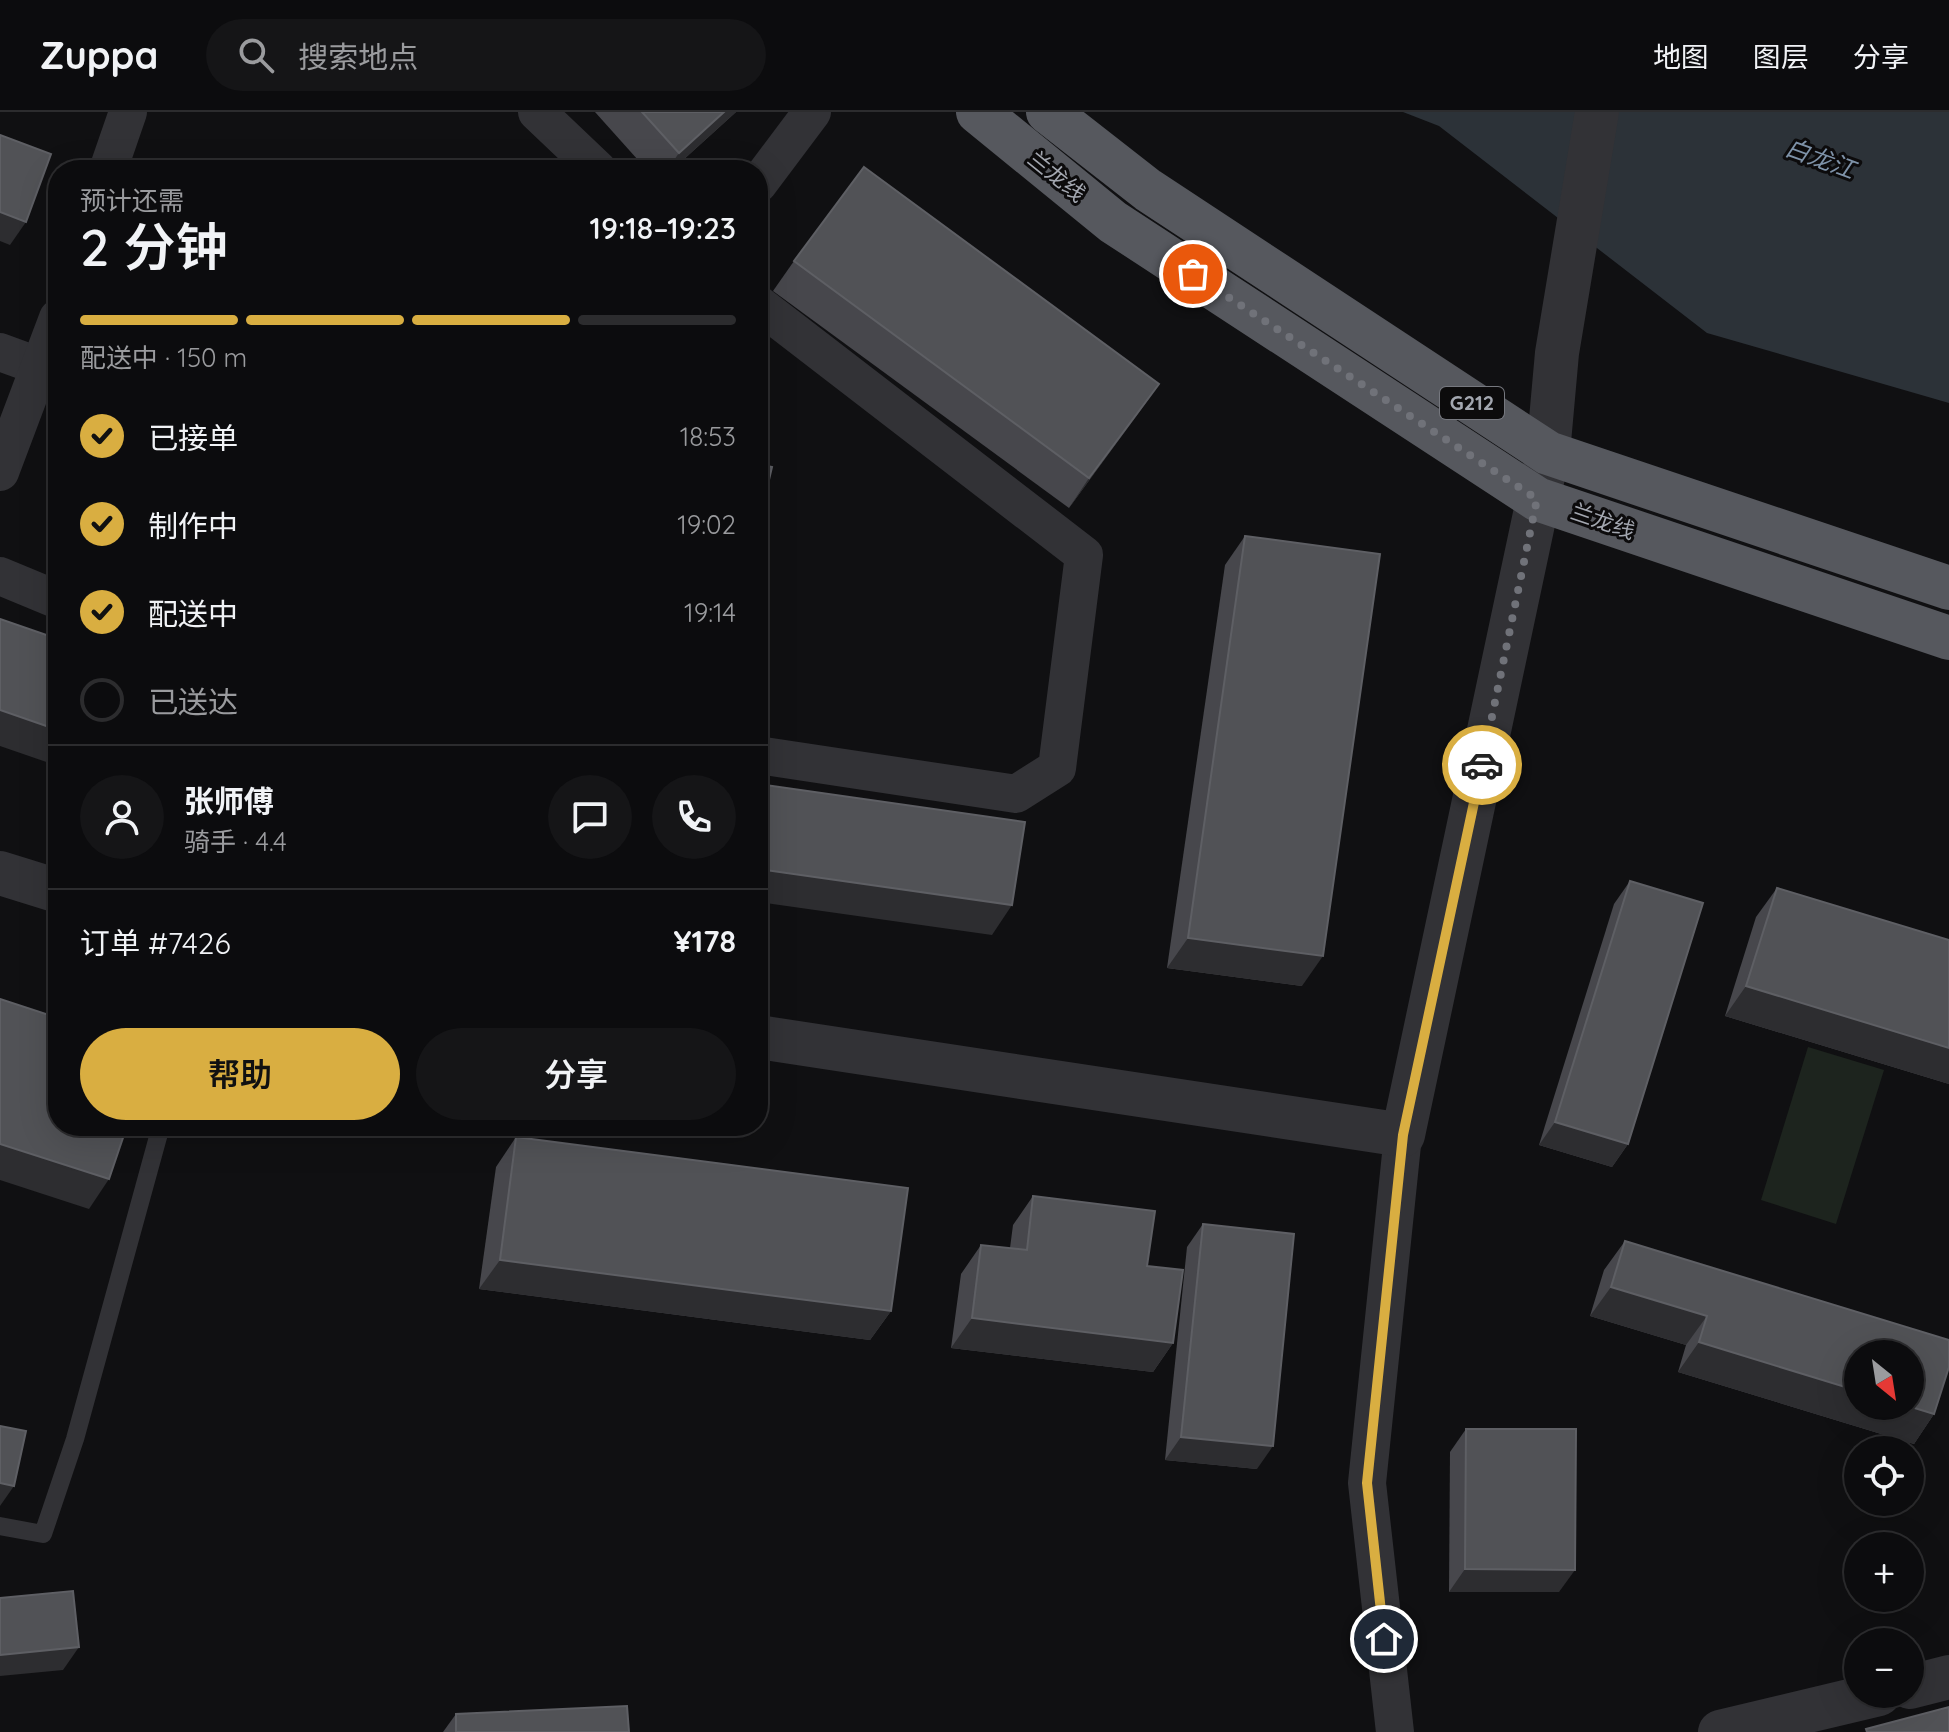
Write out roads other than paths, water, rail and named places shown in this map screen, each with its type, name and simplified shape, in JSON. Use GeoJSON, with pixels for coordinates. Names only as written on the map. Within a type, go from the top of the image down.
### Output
{"type":"FeatureCollection","features":[{"type":"Feature","properties":{"kind":"highway","name":"兰龙线"},"geometry":{"type":"LineString","coordinates":[[978,112],[1113,222],[1537,499],[1949,638]]}},
{"type":"Feature","properties":{"kind":"highway","name":"兰龙线"},"geometry":{"type":"LineString","coordinates":[[1048,112],[1148,190],[1548,453],[1949,588]]}},
{"type":"Feature","properties":{"kind":"street"},"geometry":{"type":"LineString","coordinates":[[111,160],[128,112]]}},
{"type":"Feature","properties":{"kind":"street"},"geometry":{"type":"LineString","coordinates":[[537,112],[587,160]]}},
{"type":"Feature","properties":{"kind":"street"},"geometry":{"type":"LineString","coordinates":[[768,171],[812,112]]}},
{"type":"Feature","properties":{"kind":"street"},"geometry":{"type":"LineString","coordinates":[[1395,1732],[1367,1483],[1403,1135],[1548,453],[1557,353],[1597,112]]}},
{"type":"Feature","properties":{"kind":"street"},"geometry":{"type":"LineString","coordinates":[[768,312],[1084,555],[1057,768],[1016,794],[768,757]]}},
{"type":"Feature","properties":{"kind":"street"},"geometry":{"type":"LineString","coordinates":[[0,352],[48,373]]}},
{"type":"Feature","properties":{"kind":"street"},"geometry":{"type":"LineString","coordinates":[[0,472],[48,378]]}},
{"type":"Feature","properties":{"kind":"street"},"geometry":{"type":"LineString","coordinates":[[0,576],[48,596]]}},
{"type":"Feature","properties":{"kind":"street"},"geometry":{"type":"LineString","coordinates":[[0,873],[48,888]]}},
{"type":"Feature","properties":{"kind":"street"},"geometry":{"type":"LineString","coordinates":[[768,1039],[1403,1135]]}},
{"type":"Feature","properties":{"kind":"street"},"geometry":{"type":"LineString","coordinates":[[1924,1683],[1949,1677]]}},
{"type":"Feature","properties":{"kind":"street"},"geometry":{"type":"LineString","coordinates":[[1720,1732],[1844,1702]]}},
{"type":"Feature","properties":{"kind":"lane"},"geometry":{"type":"LineString","coordinates":[[0,1526],[43,1534],[75,1439],[158,1136]]}},
{"type":"Feature","properties":{"kind":"water","name":"白龙江"},"geometry":{"type":"Polygon","coordinates":[[[1403,112],[1949,112],[1949,403],[1707,333],[1439,126],[1403,112]]]}}]}
